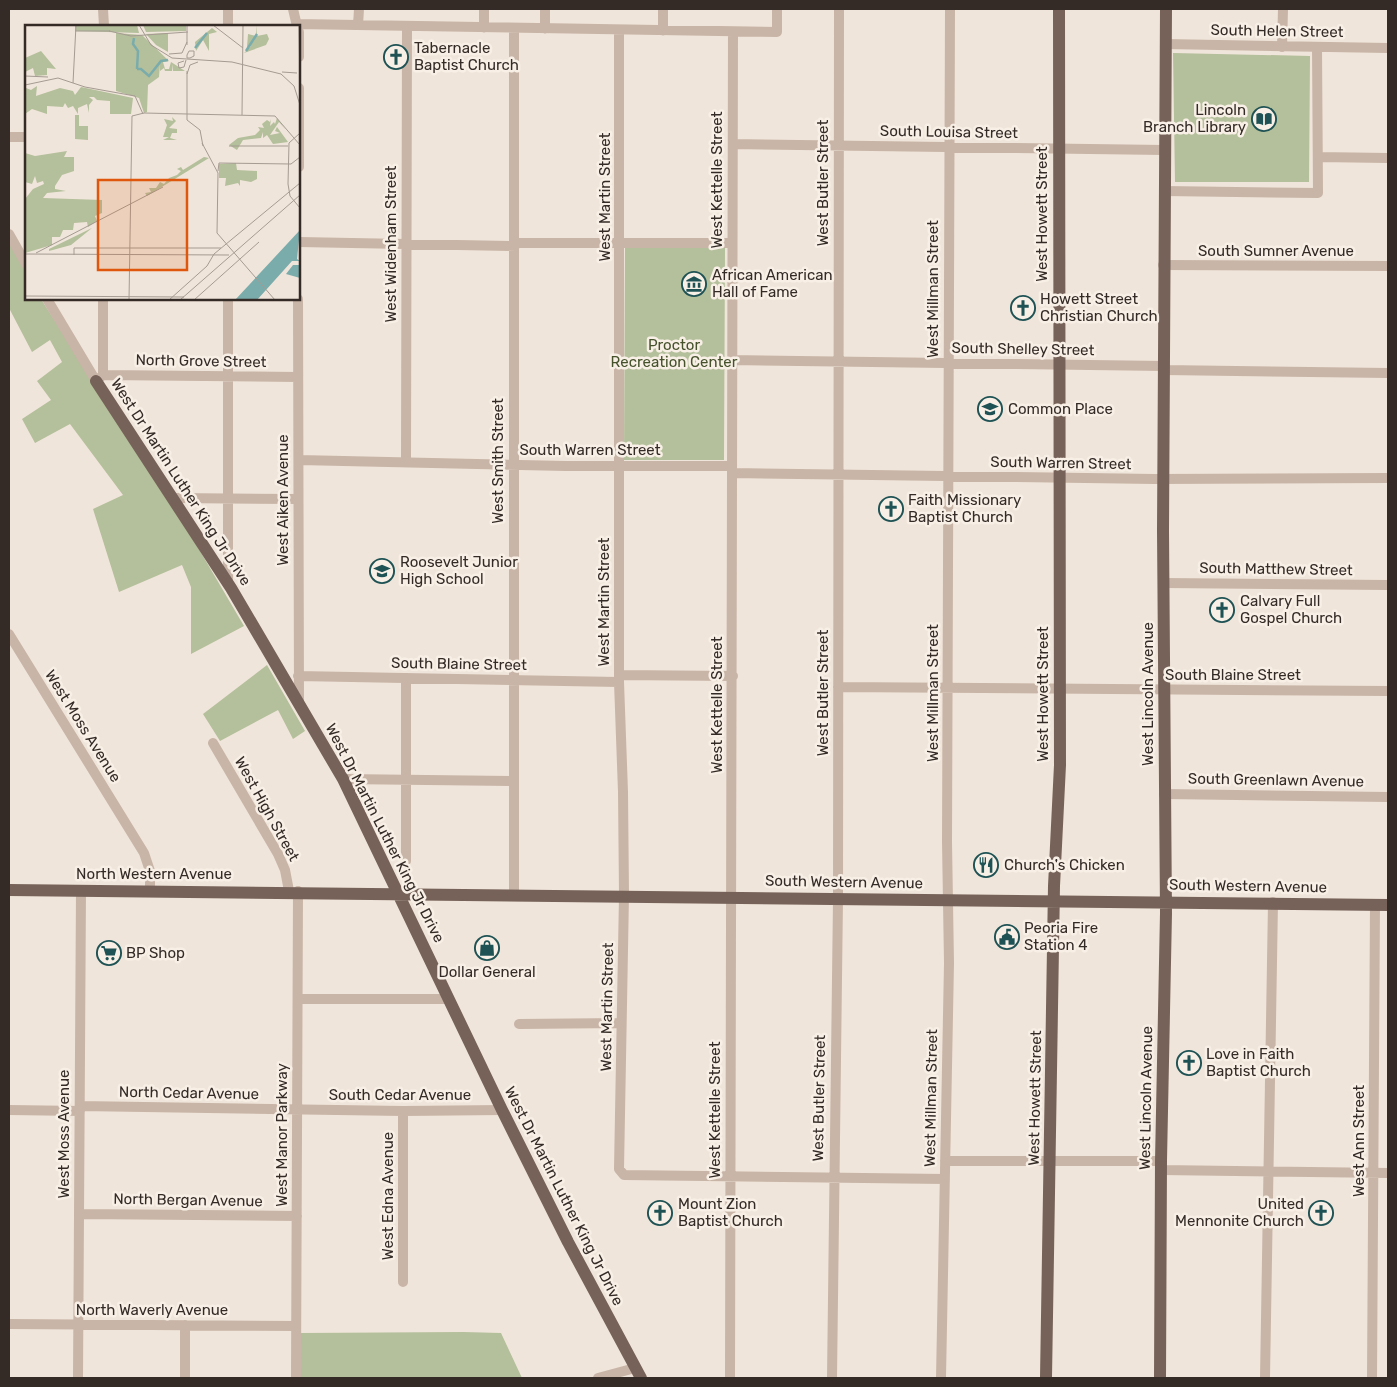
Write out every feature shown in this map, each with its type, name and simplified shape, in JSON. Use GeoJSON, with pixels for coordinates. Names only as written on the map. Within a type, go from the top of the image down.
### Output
{"type":"FeatureCollection","features":[{"type":"Feature","properties":{"kind":"main road","name":"West Howett Street"},"geometry":{"type":"LineString","coordinates":[[1046,1378],[1054,901],[1060,765],[1058,690],[1059,9]]}},
{"type":"Feature","properties":{"kind":"main road","name":"West Lincoln Avenue"},"geometry":{"type":"LineString","coordinates":[[1160,1378],[1161,1166],[1166,901],[1163,265],[1166,9]]}},
{"type":"Feature","properties":{"kind":"main road","name":"West Dr Martin Luther King Jr Drive"},"geometry":{"type":"LineString","coordinates":[[100,378],[172,498],[228,584],[343,779],[502,1110],[638,1373]]}},
{"type":"Feature","properties":{"kind":"main road","name":"North Western Avenue"},"geometry":{"type":"LineString","coordinates":[[9,890],[293,891]]}},
{"type":"Feature","properties":{"kind":"main road","name":"South Western Avenue"},"geometry":{"type":"LineString","coordinates":[[293,891],[949,900],[1273,902],[1388,905]]}},
{"type":"Feature","properties":{"kind":"street"},"geometry":{"type":"LineString","coordinates":[[103,9],[104,25]]}},
{"type":"Feature","properties":{"kind":"street"},"geometry":{"type":"LineString","coordinates":[[228,9],[228,25]]}},
{"type":"Feature","properties":{"kind":"street"},"geometry":{"type":"LineString","coordinates":[[293,9],[296,25]]}},
{"type":"Feature","properties":{"kind":"street"},"geometry":{"type":"LineString","coordinates":[[358,9],[358,25]]}},
{"type":"Feature","properties":{"kind":"street"},"geometry":{"type":"LineString","coordinates":[[484,9],[484,28]]}},
{"type":"Feature","properties":{"kind":"street"},"geometry":{"type":"LineString","coordinates":[[545,9],[545,29]]}},
{"type":"Feature","properties":{"kind":"street"},"geometry":{"type":"LineString","coordinates":[[663,9],[663,31]]}},
{"type":"Feature","properties":{"kind":"street"},"geometry":{"type":"LineString","coordinates":[[300,28],[358,25],[620,31],[777,32],[778,9]]}},
{"type":"Feature","properties":{"kind":"street","name":"West Butler Street"},"geometry":{"type":"LineString","coordinates":[[832,1378],[838,898],[838,146],[840,9]]}},
{"type":"Feature","properties":{"kind":"street","name":"West Millman Street"},"geometry":{"type":"LineString","coordinates":[[941,1378],[949,900],[946,842],[950,9]]}},
{"type":"Feature","properties":{"kind":"street"},"geometry":{"type":"LineString","coordinates":[[1282,47],[1283,9]]}},
{"type":"Feature","properties":{"kind":"street","name":"West Widenham Street"},"geometry":{"type":"LineString","coordinates":[[406,461],[407,26]]}},
{"type":"Feature","properties":{"kind":"street","name":"West Smith Street"},"geometry":{"type":"LineString","coordinates":[[514,28],[514,894]]}},
{"type":"Feature","properties":{"kind":"street","name":"West Martin Street"},"geometry":{"type":"LineString","coordinates":[[620,31],[621,243],[618,465],[619,678],[624,895],[621,1023],[621,1173],[624,1175],[730,1176]]}},
{"type":"Feature","properties":{"kind":"street","name":"West Kettelle Street"},"geometry":{"type":"LineString","coordinates":[[730,1378],[733,32]]}},
{"type":"Feature","properties":{"kind":"street","name":"South Helen Street"},"geometry":{"type":"LineString","coordinates":[[1166,44],[1388,48]]}},
{"type":"Feature","properties":{"kind":"street"},"geometry":{"type":"LineString","coordinates":[[1164,191],[1318,192],[1317,47]]}},
{"type":"Feature","properties":{"kind":"street"},"geometry":{"type":"LineString","coordinates":[[9,137],[25,137]]}},
{"type":"Feature","properties":{"kind":"street","name":"South Louisa Street"},"geometry":{"type":"LineString","coordinates":[[733,144],[1164,150]]}},
{"type":"Feature","properties":{"kind":"street"},"geometry":{"type":"LineString","coordinates":[[1318,157],[1388,158]]}},
{"type":"Feature","properties":{"kind":"street"},"geometry":{"type":"LineString","coordinates":[[9,234],[25,261]]}},
{"type":"Feature","properties":{"kind":"street"},"geometry":{"type":"LineString","coordinates":[[300,242],[514,245],[732,243]]}},
{"type":"Feature","properties":{"kind":"street","name":"South Sumner Avenue"},"geometry":{"type":"LineString","coordinates":[[1163,265],[1388,266]]}},
{"type":"Feature","properties":{"kind":"street","name":"West Dr Martin Luther King Jr Drive"},"geometry":{"type":"LineString","coordinates":[[48,300],[100,378]]}},
{"type":"Feature","properties":{"kind":"street"},"geometry":{"type":"LineString","coordinates":[[100,378],[103,300]]}},
{"type":"Feature","properties":{"kind":"street"},"geometry":{"type":"LineString","coordinates":[[228,300],[228,584]]}},
{"type":"Feature","properties":{"kind":"street","name":"West Aiken Avenue"},"geometry":{"type":"LineString","coordinates":[[298,300],[298,700]]}},
{"type":"Feature","properties":{"kind":"street","name":"South Shelley Street"},"geometry":{"type":"LineString","coordinates":[[732,360],[1059,364],[1388,373]]}},
{"type":"Feature","properties":{"kind":"street","name":"North Grove Street"},"geometry":{"type":"LineString","coordinates":[[100,378],[298,377]]}},
{"type":"Feature","properties":{"kind":"street","name":"South Warren Street"},"geometry":{"type":"LineString","coordinates":[[298,460],[406,461],[513,465],[618,465],[839,474],[1058,478],[1388,478]]}},
{"type":"Feature","properties":{"kind":"street"},"geometry":{"type":"LineString","coordinates":[[172,498],[298,498]]}},
{"type":"Feature","properties":{"kind":"street","name":"South Matthew Street"},"geometry":{"type":"LineString","coordinates":[[1164,583],[1388,585]]}},
{"type":"Feature","properties":{"kind":"street","name":"West Moss Avenue"},"geometry":{"type":"LineString","coordinates":[[9,634],[144,854],[150,871],[150,890]]}},
{"type":"Feature","properties":{"kind":"street","name":"South Blaine Street"},"geometry":{"type":"LineString","coordinates":[[298,676],[513,680],[733,676]]}},
{"type":"Feature","properties":{"kind":"street"},"geometry":{"type":"LineString","coordinates":[[406,678],[406,861]]}},
{"type":"Feature","properties":{"kind":"street","name":"South Blaine Street"},"geometry":{"type":"LineString","coordinates":[[838,687],[1388,691]]}},
{"type":"Feature","properties":{"kind":"street","name":"West High Street"},"geometry":{"type":"LineString","coordinates":[[213,743],[278,854],[293,891]]}},
{"type":"Feature","properties":{"kind":"street"},"geometry":{"type":"LineString","coordinates":[[343,779],[514,781]]}},
{"type":"Feature","properties":{"kind":"street","name":"South Greenlawn Avenue"},"geometry":{"type":"LineString","coordinates":[[1164,794],[1388,797]]}},
{"type":"Feature","properties":{"kind":"street","name":"West Moss Avenue"},"geometry":{"type":"LineString","coordinates":[[78,1378],[81,890]]}},
{"type":"Feature","properties":{"kind":"street","name":"West Manor Parkway"},"geometry":{"type":"LineString","coordinates":[[293,891],[298,999],[296,1378]]}},
{"type":"Feature","properties":{"kind":"street"},"geometry":{"type":"LineString","coordinates":[[1265,1378],[1273,902]]}},
{"type":"Feature","properties":{"kind":"street","name":"West Ann Street"},"geometry":{"type":"LineString","coordinates":[[1372,1378],[1375,904]]}},
{"type":"Feature","properties":{"kind":"street"},"geometry":{"type":"LineString","coordinates":[[298,999],[448,999]]}},
{"type":"Feature","properties":{"kind":"street"},"geometry":{"type":"LineString","coordinates":[[519,1024],[621,1023]]}},
{"type":"Feature","properties":{"kind":"street","name":"North Cedar Avenue"},"geometry":{"type":"LineString","coordinates":[[9,1110],[80,1108],[298,1110]]}},
{"type":"Feature","properties":{"kind":"street","name":"South Cedar Avenue"},"geometry":{"type":"LineString","coordinates":[[298,1110],[403,1112],[502,1110]]}},
{"type":"Feature","properties":{"kind":"street","name":"West Edna Avenue"},"geometry":{"type":"LineString","coordinates":[[403,1112],[403,1282]]}},
{"type":"Feature","properties":{"kind":"street"},"geometry":{"type":"LineString","coordinates":[[946,1161],[1050,1161],[1267,1172],[1388,1173]]}},
{"type":"Feature","properties":{"kind":"street"},"geometry":{"type":"LineString","coordinates":[[730,1176],[945,1178]]}},
{"type":"Feature","properties":{"kind":"street","name":"North Bergan Avenue"},"geometry":{"type":"LineString","coordinates":[[79,1214],[297,1216]]}},
{"type":"Feature","properties":{"kind":"street","name":"North Waverly Avenue"},"geometry":{"type":"LineString","coordinates":[[9,1324],[296,1326]]}},
{"type":"Feature","properties":{"kind":"street"},"geometry":{"type":"LineString","coordinates":[[185,1325],[185,1378]]}},
{"type":"Feature","properties":{"kind":"street"},"geometry":{"type":"LineString","coordinates":[[598,1378],[638,1373]]}},
{"type":"Feature","properties":{"kind":"green space"},"geometry":{"type":"Polygon","coordinates":[[[1173,53],[1310,56],[1309,182],[1175,182],[1173,53]]]}},
{"type":"Feature","properties":{"kind":"green space"},"geometry":{"type":"Polygon","coordinates":[[[9,241],[25,270],[25,300],[42,300],[183,522],[244,626],[191,654],[191,587],[182,565],[119,592],[93,509],[123,495],[70,424],[35,443],[22,419],[51,400],[37,381],[62,362],[50,340],[32,352],[9,308],[9,241]]]}},
{"type":"Feature","properties":{"kind":"green space","name":"Proctor Recreation Center"},"geometry":{"type":"Polygon","coordinates":[[[725,247],[724,460],[624,460],[625,248],[725,247]]]}},
{"type":"Feature","properties":{"kind":"green space"},"geometry":{"type":"Polygon","coordinates":[[[267,665],[305,731],[293,739],[278,710],[220,741],[203,714],[267,665]]]}},
{"type":"Feature","properties":{"kind":"green space"},"geometry":{"type":"Polygon","coordinates":[[[301,1333],[501,1333],[522,1378],[300,1378],[301,1333]]]}},
{"type":"Feature","properties":{"kind":"place","name":"Tabernacle Baptist Church"},"geometry":{"type":"Point","coordinates":[396,57]}},
{"type":"Feature","properties":{"kind":"place","name":"Lincoln Branch Library"},"geometry":{"type":"Point","coordinates":[1264,119]}},
{"type":"Feature","properties":{"kind":"place","name":"African American Hall of Fame"},"geometry":{"type":"Point","coordinates":[694,284]}},
{"type":"Feature","properties":{"kind":"place","name":"Howett Street Christian Church"},"geometry":{"type":"Point","coordinates":[1023,308]}},
{"type":"Feature","properties":{"kind":"place","name":"Common Place"},"geometry":{"type":"Point","coordinates":[990,409]}},
{"type":"Feature","properties":{"kind":"place","name":"Faith Missionary Baptist Church"},"geometry":{"type":"Point","coordinates":[891,509]}},
{"type":"Feature","properties":{"kind":"place","name":"Roosevelt Junior High School"},"geometry":{"type":"Point","coordinates":[382,571]}},
{"type":"Feature","properties":{"kind":"place","name":"Calvary Full Gospel Church"},"geometry":{"type":"Point","coordinates":[1222,610]}},
{"type":"Feature","properties":{"kind":"place","name":"Church's Chicken"},"geometry":{"type":"Point","coordinates":[986,865]}},
{"type":"Feature","properties":{"kind":"place","name":"Peoria Fire Station 4"},"geometry":{"type":"Point","coordinates":[1007,937]}},
{"type":"Feature","properties":{"kind":"place","name":"Dollar General"},"geometry":{"type":"Point","coordinates":[487,948]}},
{"type":"Feature","properties":{"kind":"place","name":"BP Shop"},"geometry":{"type":"Point","coordinates":[109,953]}},
{"type":"Feature","properties":{"kind":"place","name":"Love in Faith Baptist Church"},"geometry":{"type":"Point","coordinates":[1189,1063]}},
{"type":"Feature","properties":{"kind":"place","name":"Mount Zion Baptist Church"},"geometry":{"type":"Point","coordinates":[660,1213]}},
{"type":"Feature","properties":{"kind":"place","name":"United Mennonite Church"},"geometry":{"type":"Point","coordinates":[1321,1213]}}]}
